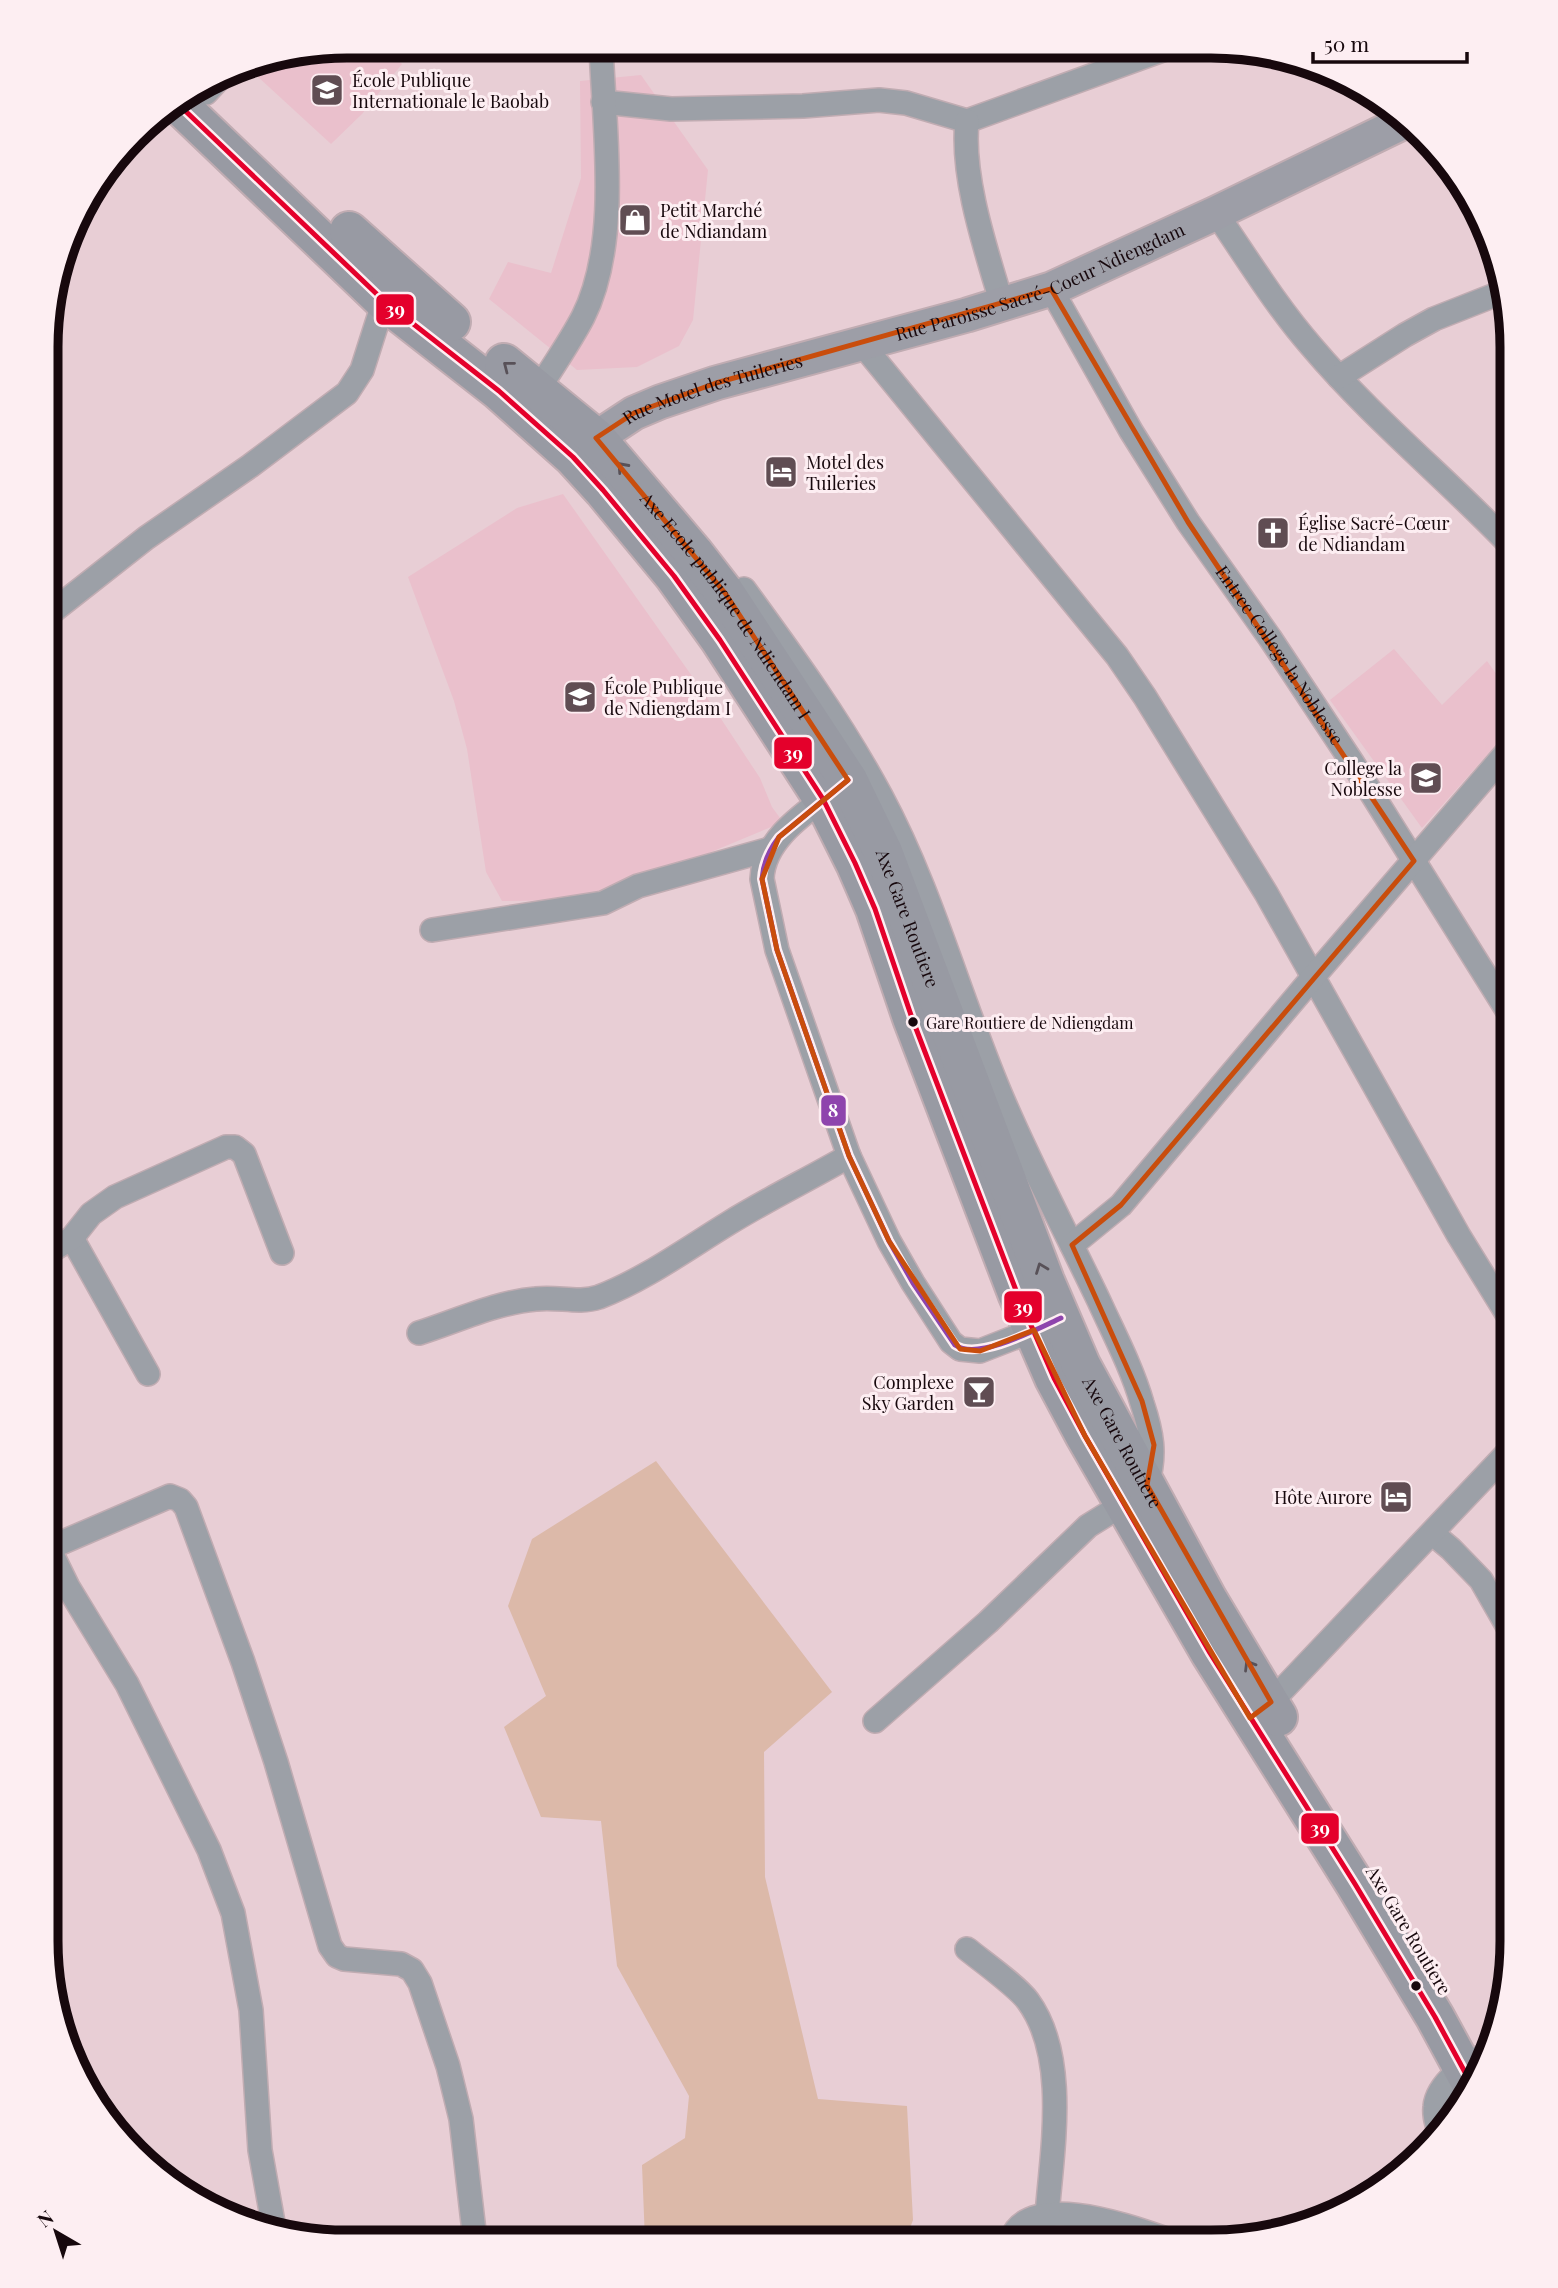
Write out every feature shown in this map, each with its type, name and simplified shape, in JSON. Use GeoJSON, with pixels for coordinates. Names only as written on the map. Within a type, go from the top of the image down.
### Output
{"type":"FeatureCollection","features":[{"type":"Feature","properties":{"kind":"highway"},"geometry":{"type":"LineString","coordinates":[[204,95],[384,301],[529,400]]}},
{"type":"Feature","properties":{"kind":"highway"},"geometry":{"type":"LineString","coordinates":[[205,95],[529,400],[584,447]]}},
{"type":"Feature","properties":{"kind":"highway","name":"Axe Ecole publique de Ndiendam I"},"geometry":{"type":"LineString","coordinates":[[584,447],[694,553],[725,593],[835,790]]}},
{"type":"Feature","properties":{"kind":"highway","name":"Axe Ecole publique de Ndiendam I"},"geometry":{"type":"LineString","coordinates":[[584,447],[603,490],[690,598],[835,790]]}},
{"type":"Feature","properties":{"kind":"highway","name":"Axe Gare Routiere"},"geometry":{"type":"LineString","coordinates":[[835,790],[843,835],[887,903],[912,1018],[1017,1293],[1048,1324],[1054,1378],[1085,1436],[1136,1494],[1210,1653],[1260,1710],[1355,1884],[1435,2017],[1475,2059]]}},
{"type":"Feature","properties":{"kind":"street"},"geometry":{"type":"LineString","coordinates":[[529,400],[584,315],[599,271],[606,236],[607,186],[601,58]]}},
{"type":"Feature","properties":{"kind":"street"},"geometry":{"type":"LineString","coordinates":[[603,102],[671,109],[803,106],[879,100],[906,103],[967,121],[1140,58]]}},
{"type":"Feature","properties":{"kind":"street"},"geometry":{"type":"LineString","coordinates":[[967,121],[966,148],[978,215],[1002,304]]}},
{"type":"Feature","properties":{"kind":"street","name":"Rue Paroisse Sacré-Coeur Ndiengdam"},"geometry":{"type":"LineString","coordinates":[[862,344],[1051,289],[1397,125]]}},
{"type":"Feature","properties":{"kind":"street"},"geometry":{"type":"LineString","coordinates":[[1216,213],[1311,346],[1427,465],[1500,535]]}},
{"type":"Feature","properties":{"kind":"street","name":"Entree College la Noblesse"},"geometry":{"type":"LineString","coordinates":[[1051,289],[1131,430],[1188,522],[1270,638],[1352,762],[1500,999]]}},
{"type":"Feature","properties":{"kind":"street"},"geometry":{"type":"LineString","coordinates":[[1339,377],[1434,319],[1496,295]]}},
{"type":"Feature","properties":{"kind":"street"},"geometry":{"type":"LineString","coordinates":[[58,607],[146,538],[250,466],[347,393],[362,370],[384,301]]}},
{"type":"Feature","properties":{"kind":"street"},"geometry":{"type":"LineString","coordinates":[[862,344],[1117,656],[1145,697],[1252,870],[1459,1236],[1500,1303]]}},
{"type":"Feature","properties":{"kind":"street","name":"Rue Motel des Tuileries"},"geometry":{"type":"LineString","coordinates":[[584,447],[634,413],[660,402],[741,375],[862,344]]}},
{"type":"Feature","properties":{"kind":"street"},"geometry":{"type":"LineString","coordinates":[[694,553],[716,565],[743,588],[811,682],[882,797],[919,873],[1002,1098],[1115,1334],[1142,1401],[1154,1446],[1151,1472],[1136,1494],[1088,1526],[988,1622],[875,1721]]}},
{"type":"Feature","properties":{"kind":"street"},"geometry":{"type":"LineString","coordinates":[[1072,1245],[1121,1206],[1500,760]]}},
{"type":"Feature","properties":{"kind":"street"},"geometry":{"type":"LineString","coordinates":[[835,790],[779,837],[770,849],[762,869],[762,879],[776,950],[849,1156],[889,1241],[951,1342],[960,1349],[980,1351],[1048,1324]]}},
{"type":"Feature","properties":{"kind":"street"},"geometry":{"type":"LineString","coordinates":[[432,930],[603,903],[638,886],[770,849]]}},
{"type":"Feature","properties":{"kind":"street"},"geometry":{"type":"LineString","coordinates":[[58,1246],[72,1238],[92,1214],[115,1197],[226,1147],[235,1147],[244,1154],[282,1253]]}},
{"type":"Feature","properties":{"kind":"street"},"geometry":{"type":"LineString","coordinates":[[419,1333],[536,1298],[584,1301],[607,1294],[849,1156]]}},
{"type":"Feature","properties":{"kind":"street"},"geometry":{"type":"LineString","coordinates":[[72,1238],[148,1374]]}},
{"type":"Feature","properties":{"kind":"street"},"geometry":{"type":"LineString","coordinates":[[1260,1710],[1433,1534],[1500,1460]]}},
{"type":"Feature","properties":{"kind":"street"},"geometry":{"type":"LineString","coordinates":[[58,1541],[170,1496],[180,1500],[186,1507],[268,1737],[330,1946],[337,1956],[344,1959],[401,1964],[412,1970],[420,1983],[448,2066],[461,2119],[474,2230]]}},
{"type":"Feature","properties":{"kind":"street"},"geometry":{"type":"LineString","coordinates":[[1433,1534],[1481,1580],[1500,1613]]}},
{"type":"Feature","properties":{"kind":"street"},"geometry":{"type":"LineString","coordinates":[[58,1567],[127,1684],[209,1850],[233,1913],[251,2010],[260,2150],[274,2220]]}},
{"type":"Feature","properties":{"kind":"street"},"geometry":{"type":"LineString","coordinates":[[967,1949],[1027,1999],[1043,2026],[1053,2067],[1054,2129],[1047,2215]]}},
{"type":"Feature","properties":{"kind":"street"},"geometry":{"type":"LineString","coordinates":[[1436,2123],[1437,2097],[1444,2085],[1470,2070]]}},
{"type":"Feature","properties":{"kind":"street"},"geometry":{"type":"LineString","coordinates":[[1017,2230],[1022,2225],[1047,2215],[1082,2215],[1111,2220],[1140,2230]]}},
{"type":"Feature","properties":{"kind":"highlighted area"},"geometry":{"type":"Polygon","coordinates":[[[1051,289],[1188,522],[1414,861],[1121,1205],[1072,1245],[1142,1401],[1154,1445],[1147,1485],[1271,1702],[1250,1718],[1085,1436],[1034,1330],[980,1351],[960,1349],[889,1241],[849,1156],[777,950],[762,879],[779,837],[848,780],[725,593],[596,438],[634,413],[716,383],[1051,289]]]}},
{"type":"Feature","properties":{"kind":"shaded area","name":"École Publique Internationale le Baobab"},"geometry":{"type":"Polygon","coordinates":[[[327,58],[395,58],[402,64],[362,114],[331,144],[254,73],[290,63],[327,58]]]}},
{"type":"Feature","properties":{"kind":"shaded area","name":"Petit Marché de Ndiandam"},"geometry":{"type":"Polygon","coordinates":[[[641,75],[708,170],[693,320],[679,346],[637,367],[577,370],[489,299],[508,262],[551,273],[581,178],[580,81],[641,75]]]}},
{"type":"Feature","properties":{"kind":"shaded area","name":"École Publique de Ndiengdam I"},"geometry":{"type":"Polygon","coordinates":[[[563,494],[704,693],[760,778],[772,807],[783,822],[603,897],[502,901],[486,872],[467,749],[454,701],[408,577],[517,508],[563,494]]]}},
{"type":"Feature","properties":{"kind":"shaded area","name":"College la Noblesse"},"geometry":{"type":"Polygon","coordinates":[[[1394,649],[1442,705],[1487,661],[1500,679],[1500,740],[1422,828],[1330,700],[1394,649]]]}},
{"type":"Feature","properties":{"kind":"shaded area"},"geometry":{"type":"Polygon","coordinates":[[[656,1461],[832,1692],[764,1752],[765,1877],[818,2099],[907,2106],[913,2220],[909,2230],[645,2230],[642,2165],[685,2138],[689,2096],[617,1966],[601,1821],[541,1817],[504,1727],[546,1696],[508,1606],[532,1539],[656,1461]]]}},
{"type":"Feature","properties":{"kind":"transit line","name":"39"},"geometry":{"type":"LineString","coordinates":[[183,108],[384,301],[499,391],[573,457],[674,576],[720,640],[823,799],[855,863],[875,909],[912,1018],[1017,1293],[1054,1378],[1210,1653],[1355,1884],[1467,2076]]}},
{"type":"Feature","properties":{"kind":"transit line","name":"8"},"geometry":{"type":"LineString","coordinates":[[848,780],[779,837],[767,857],[762,879],[777,950],[849,1156],[889,1241],[913,1283],[955,1345],[965,1349],[978,1349],[1008,1342],[1061,1318]]}},
{"type":"Feature","properties":{"kind":"place","name":"École Publique Internationale le Baobab"},"geometry":{"type":"Point","coordinates":[327,90]}},
{"type":"Feature","properties":{"kind":"place","name":"Petit Marché de Ndiandam"},"geometry":{"type":"Point","coordinates":[635,220]}},
{"type":"Feature","properties":{"kind":"place","name":"Motel des Tuileries"},"geometry":{"type":"Point","coordinates":[781,472]}},
{"type":"Feature","properties":{"kind":"place","name":"Église Sacré-Cœur de Ndiandam"},"geometry":{"type":"Point","coordinates":[1273,533]}},
{"type":"Feature","properties":{"kind":"place","name":"École Publique de Ndiengdam I"},"geometry":{"type":"Point","coordinates":[580,697]}},
{"type":"Feature","properties":{"kind":"place","name":"College la Noblesse"},"geometry":{"type":"Point","coordinates":[1426,778]}},
{"type":"Feature","properties":{"kind":"place","name":"Gare Routiere de Ndiengdam"},"geometry":{"type":"Point","coordinates":[913,1022]}},
{"type":"Feature","properties":{"kind":"place","name":"Complexe Sky Garden"},"geometry":{"type":"Point","coordinates":[979,1392]}},
{"type":"Feature","properties":{"kind":"place","name":"Hôte Aurore"},"geometry":{"type":"Point","coordinates":[1396,1497]}}]}
